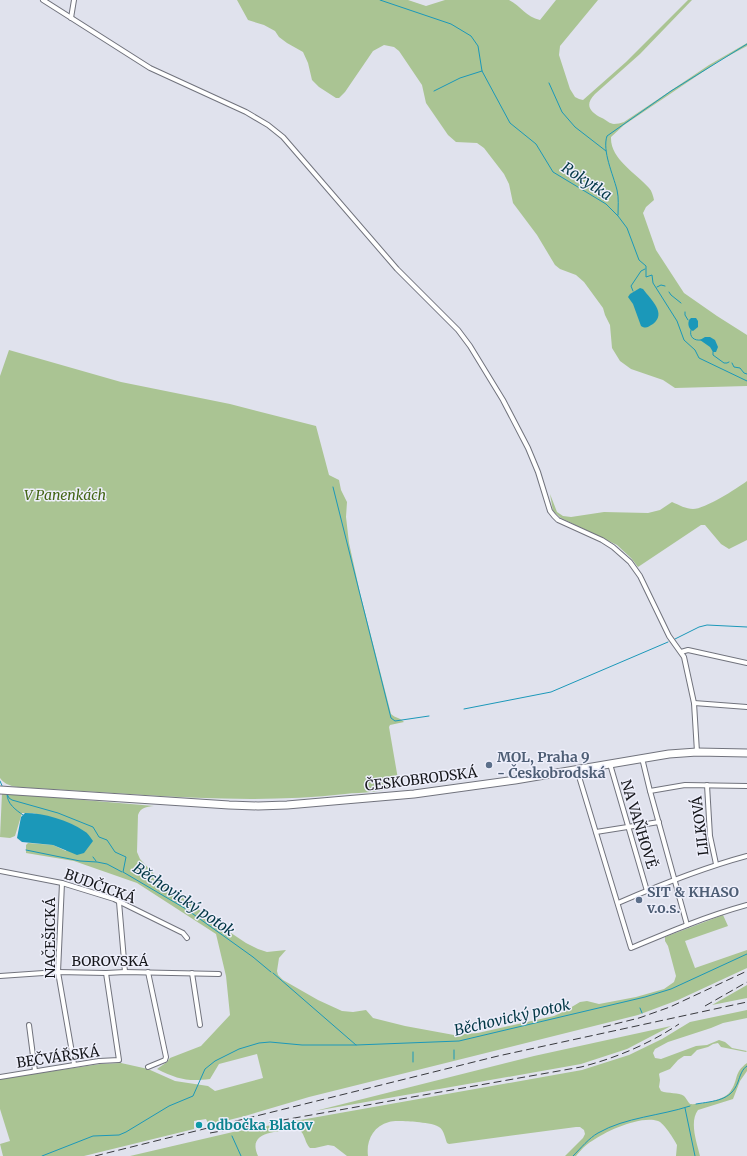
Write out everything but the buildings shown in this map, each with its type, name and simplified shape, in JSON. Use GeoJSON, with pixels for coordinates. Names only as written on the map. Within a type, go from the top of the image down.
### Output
{"type":"FeatureCollection","features":[{"type":"Feature","properties":{"kind":"main road","name":"ČESKOBRODSKÁ"},"geometry":{"type":"LineString","coordinates":[[4,791],[230,805],[286,805],[414,794],[516,780],[669,754],[696,752],[747,753]]}},
{"type":"Feature","properties":{"kind":"street"},"geometry":{"type":"LineString","coordinates":[[43,0],[150,68],[256,118],[276,131],[293,148],[397,269],[458,330],[470,346],[503,400],[528,448],[538,472],[550,511],[558,520],[602,540],[622,553],[640,576],[669,636],[684,657],[694,703],[696,752]]}},
{"type":"Feature","properties":{"kind":"street"},"geometry":{"type":"LineString","coordinates":[[71,18],[74,0]]}},
{"type":"Feature","properties":{"kind":"street"},"geometry":{"type":"LineString","coordinates":[[681,652],[688,650],[747,663]]}},
{"type":"Feature","properties":{"kind":"street"},"geometry":{"type":"LineString","coordinates":[[694,703],[747,707]]}},
{"type":"Feature","properties":{"kind":"street"},"geometry":{"type":"LineString","coordinates":[[642,758],[686,924]]}},
{"type":"Feature","properties":{"kind":"street","name":"NA VAŇHOVĚ"},"geometry":{"type":"LineString","coordinates":[[610,764],[647,891]]}},
{"type":"Feature","properties":{"kind":"street"},"geometry":{"type":"LineString","coordinates":[[577,770],[631,948],[686,924],[747,905]]}},
{"type":"Feature","properties":{"kind":"street"},"geometry":{"type":"LineString","coordinates":[[650,791],[685,785],[747,786]]}},
{"type":"Feature","properties":{"kind":"street","name":"LILKOVÁ"},"geometry":{"type":"LineString","coordinates":[[707,785],[710,836],[716,864]]}},
{"type":"Feature","properties":{"kind":"street"},"geometry":{"type":"LineString","coordinates":[[596,832],[659,822]]}},
{"type":"Feature","properties":{"kind":"street"},"geometry":{"type":"LineString","coordinates":[[618,904],[674,879],[716,864],[747,856]]}},
{"type":"Feature","properties":{"kind":"street","name":"BUDČICKÁ"},"geometry":{"type":"LineString","coordinates":[[0,871],[62,883],[119,902],[183,933],[187,938]]}},
{"type":"Feature","properties":{"kind":"street","name":"NAČEŠICKÁ"},"geometry":{"type":"LineString","coordinates":[[62,883],[58,972],[74,1064]]}},
{"type":"Feature","properties":{"kind":"street"},"geometry":{"type":"LineString","coordinates":[[119,902],[125,972]]}},
{"type":"Feature","properties":{"kind":"street","name":"BOROVSKÁ"},"geometry":{"type":"LineString","coordinates":[[0,976],[58,972],[220,974]]}},
{"type":"Feature","properties":{"kind":"street"},"geometry":{"type":"LineString","coordinates":[[148,972],[166,1057],[165,1060],[148,1067]]}},
{"type":"Feature","properties":{"kind":"street","name":"BEČVÁŘSKÁ"},"geometry":{"type":"LineString","coordinates":[[0,1077],[74,1064],[119,1060],[106,973]]}},
{"type":"Feature","properties":{"kind":"street"},"geometry":{"type":"LineString","coordinates":[[192,973],[200,1024]]}},
{"type":"Feature","properties":{"kind":"street"},"geometry":{"type":"LineString","coordinates":[[29,1024],[35,1071]]}},
{"type":"Feature","properties":{"kind":"green space"},"geometry":{"type":"Polygon","coordinates":[[[237,0],[408,0],[426,6],[445,0],[509,0],[527,14],[540,20],[556,0],[598,0],[560,46],[559,55],[570,89],[575,97],[583,100],[626,62],[688,0],[692,0],[640,54],[595,94],[589,105],[594,113],[612,124],[624,122],[709,65],[747,43],[747,46],[719,61],[624,125],[611,137],[612,145],[619,159],[644,182],[652,192],[654,200],[646,207],[643,213],[656,250],[684,293],[747,335],[747,386],[675,388],[663,380],[631,369],[620,361],[612,348],[610,325],[603,308],[584,282],[576,275],[560,269],[555,265],[537,235],[513,203],[509,184],[504,174],[484,148],[477,143],[456,142],[448,135],[426,103],[422,85],[399,51],[394,47],[384,45],[373,51],[345,92],[339,98],[336,98],[319,87],[312,80],[308,63],[303,52],[279,37],[275,31],[264,25],[248,20],[237,0]]]}},
{"type":"Feature","properties":{"kind":"green space","name":"V Panenkách"},"geometry":{"type":"Polygon","coordinates":[[[9,350],[121,382],[230,404],[316,426],[329,475],[339,480],[341,490],[347,502],[346,517],[349,543],[360,593],[391,714],[404,722],[390,725],[389,727],[399,785],[380,791],[306,797],[227,799],[22,787],[6,784],[0,778],[0,376],[9,350]]]}},
{"type":"Feature","properties":{"kind":"green space"},"geometry":{"type":"Polygon","coordinates":[[[747,481],[747,540],[729,549],[721,544],[705,525],[701,525],[638,567],[617,545],[561,518],[553,511],[550,494],[557,512],[563,516],[571,517],[604,512],[648,513],[660,510],[672,502],[682,507],[693,509],[705,506],[736,489],[747,481]]]}},
{"type":"Feature","properties":{"kind":"green space"},"geometry":{"type":"Polygon","coordinates":[[[2,793],[154,806],[146,807],[139,812],[137,852],[140,859],[153,873],[216,923],[246,943],[267,952],[286,950],[279,958],[277,971],[278,975],[283,980],[318,1000],[342,1011],[353,1012],[366,1010],[373,1018],[405,1026],[454,1035],[478,1033],[554,1016],[580,1002],[587,1001],[599,1004],[636,997],[664,989],[674,982],[676,976],[665,937],[723,915],[728,926],[685,941],[695,968],[747,950],[747,968],[678,1000],[638,1015],[309,1097],[209,1125],[206,1119],[194,1121],[194,1129],[84,1156],[3,1156],[0,1144],[10,1141],[0,1109],[0,1079],[100,1064],[121,1063],[148,1069],[175,1081],[208,1086],[215,1091],[263,1078],[257,1054],[219,1064],[210,1079],[183,1079],[157,1069],[170,1058],[201,1046],[230,1015],[226,976],[216,934],[137,883],[74,861],[26,853],[26,845],[28,843],[53,845],[66,851],[71,824],[33,813],[22,813],[15,836],[10,838],[0,837],[2,793]]]}},
{"type":"Feature","properties":{"kind":"green space"},"geometry":{"type":"Polygon","coordinates":[[[747,985],[747,998],[712,1005],[747,985]]]}},
{"type":"Feature","properties":{"kind":"green space"},"geometry":{"type":"Polygon","coordinates":[[[747,1010],[747,1018],[723,1023],[668,1042],[655,1049],[653,1053],[655,1058],[661,1059],[696,1046],[707,1045],[719,1040],[725,1042],[732,1048],[747,1051],[721,1047],[718,1043],[713,1044],[697,1050],[691,1056],[684,1056],[670,1069],[659,1074],[659,1087],[661,1091],[682,1095],[690,1104],[699,1104],[718,1100],[727,1095],[733,1088],[738,1073],[747,1063],[747,1071],[740,1081],[733,1099],[698,1110],[695,1115],[694,1133],[700,1156],[676,1156],[677,1145],[663,1125],[658,1121],[642,1120],[624,1125],[598,1137],[587,1144],[576,1156],[565,1156],[583,1138],[585,1134],[584,1130],[580,1127],[449,1144],[447,1143],[441,1128],[437,1126],[417,1122],[392,1121],[383,1124],[372,1135],[368,1145],[368,1156],[347,1156],[334,1146],[328,1145],[310,1148],[303,1134],[296,1129],[274,1132],[261,1137],[257,1141],[256,1147],[258,1156],[130,1156],[233,1132],[582,1070],[629,1055],[662,1039],[690,1022],[747,1010]]]}},
{"type":"Feature","properties":{"kind":"green space"},"geometry":{"type":"Polygon","coordinates":[[[671,1026],[627,1049],[581,1064],[315,1111],[534,1056],[671,1026]]]}},
{"type":"Feature","properties":{"kind":"water"},"geometry":{"type":"Polygon","coordinates":[[[640,288],[643,289],[658,311],[657,320],[648,327],[641,326],[633,304],[628,297],[640,288]]]}},
{"type":"Feature","properties":{"kind":"water"},"geometry":{"type":"Polygon","coordinates":[[[691,318],[696,318],[698,321],[698,327],[693,331],[691,330],[688,322],[691,318]]]}},
{"type":"Feature","properties":{"kind":"water"},"geometry":{"type":"Polygon","coordinates":[[[705,337],[710,337],[715,340],[718,347],[716,352],[713,352],[710,347],[700,340],[705,337]]]}},
{"type":"Feature","properties":{"kind":"water"},"geometry":{"type":"Polygon","coordinates":[[[25,813],[40,814],[63,820],[78,827],[89,835],[93,841],[84,853],[77,855],[53,845],[22,842],[17,838],[21,817],[25,813]]]}},
{"type":"Feature","properties":{"kind":"waterway","name":"Rokytka"},"geometry":{"type":"LineString","coordinates":[[380,0],[451,24],[471,36],[478,46],[482,71],[510,123],[536,144],[553,172],[606,204],[618,216],[627,228],[639,260],[646,266],[646,277],[652,275],[653,283],[677,321],[684,340],[695,350],[699,358],[747,381]]}},
{"type":"Feature","properties":{"kind":"waterway"},"geometry":{"type":"LineString","coordinates":[[618,215],[618,193],[607,155],[607,136],[671,91],[747,44]]}},
{"type":"Feature","properties":{"kind":"waterway"},"geometry":{"type":"LineString","coordinates":[[434,91],[460,78],[482,71]]}},
{"type":"Feature","properties":{"kind":"waterway"},"geometry":{"type":"LineString","coordinates":[[549,83],[562,112],[575,127],[606,151]]}},
{"type":"Feature","properties":{"kind":"waterway"},"geometry":{"type":"LineString","coordinates":[[633,291],[631,286],[641,271],[645,269]]}},
{"type":"Feature","properties":{"kind":"waterway"},"geometry":{"type":"LineString","coordinates":[[657,287],[661,285],[665,286]]}},
{"type":"Feature","properties":{"kind":"waterway"},"geometry":{"type":"LineString","coordinates":[[669,292],[681,303]]}},
{"type":"Feature","properties":{"kind":"waterway"},"geometry":{"type":"LineString","coordinates":[[685,312],[688,320]]}},
{"type":"Feature","properties":{"kind":"waterway"},"geometry":{"type":"LineString","coordinates":[[691,330],[691,335],[693,338],[696,340],[701,340]]}},
{"type":"Feature","properties":{"kind":"waterway"},"geometry":{"type":"LineString","coordinates":[[713,352],[713,355],[724,363],[729,362]]}},
{"type":"Feature","properties":{"kind":"waterway"},"geometry":{"type":"LineString","coordinates":[[732,363],[734,367],[740,368],[747,374]]}},
{"type":"Feature","properties":{"kind":"waterway"},"geometry":{"type":"LineString","coordinates":[[333,487],[391,718],[395,721],[429,716]]}},
{"type":"Feature","properties":{"kind":"waterway"},"geometry":{"type":"LineString","coordinates":[[675,639],[699,627],[707,625],[747,627]]}},
{"type":"Feature","properties":{"kind":"waterway"},"geometry":{"type":"LineString","coordinates":[[464,709],[551,692],[668,642]]}},
{"type":"Feature","properties":{"kind":"waterway","name":"Běchovický potok"},"geometry":{"type":"LineString","coordinates":[[0,781],[3,788]]}},
{"type":"Feature","properties":{"kind":"waterway","name":"Běchovický potok"},"geometry":{"type":"LineString","coordinates":[[7,794],[12,800],[58,813],[93,827],[99,837],[107,840],[115,852],[126,857],[123,872],[186,909],[253,957],[271,972]]}},
{"type":"Feature","properties":{"kind":"waterway"},"geometry":{"type":"LineString","coordinates":[[7,794],[10,804],[23,815]]}},
{"type":"Feature","properties":{"kind":"waterway"},"geometry":{"type":"LineString","coordinates":[[26,850],[80,861],[107,864],[122,872]]}},
{"type":"Feature","properties":{"kind":"waterway"},"geometry":{"type":"LineString","coordinates":[[93,857],[96,861]]}},
{"type":"Feature","properties":{"kind":"waterway","name":"Běchovický potok"},"geometry":{"type":"LineString","coordinates":[[273,973],[356,1045],[459,1041],[645,997],[671,989],[747,954]]}},
{"type":"Feature","properties":{"kind":"waterway"},"geometry":{"type":"LineString","coordinates":[[640,1008],[642,1013]]}},
{"type":"Feature","properties":{"kind":"waterway"},"geometry":{"type":"LineString","coordinates":[[42,1156],[93,1136],[119,1135],[169,1106],[193,1096],[205,1069],[215,1061],[239,1049],[259,1043],[270,1042],[302,1045],[356,1045]]}},
{"type":"Feature","properties":{"kind":"waterway"},"geometry":{"type":"LineString","coordinates":[[454,1050],[454,1059]]}},
{"type":"Feature","properties":{"kind":"waterway"},"geometry":{"type":"LineString","coordinates":[[413,1052],[413,1062]]}},
{"type":"Feature","properties":{"kind":"waterway"},"geometry":{"type":"LineString","coordinates":[[696,1104],[715,1101],[726,1097],[735,1088],[742,1071],[747,1066]]}},
{"type":"Feature","properties":{"kind":"waterway"},"geometry":{"type":"LineString","coordinates":[[573,1156],[585,1143],[598,1133],[620,1123],[690,1106]]}},
{"type":"Feature","properties":{"kind":"waterway"},"geometry":{"type":"LineString","coordinates":[[685,1108],[695,1156]]}},
{"type":"Feature","properties":{"kind":"waterway"},"geometry":{"type":"LineString","coordinates":[[232,1136],[241,1156]]}},
{"type":"Feature","properties":{"kind":"railway"},"geometry":{"type":"LineString","coordinates":[[603,1027],[639,1018],[670,1007],[747,971]]}},
{"type":"Feature","properties":{"kind":"railway"},"geometry":{"type":"LineString","coordinates":[[705,1006],[747,982]]}},
{"type":"Feature","properties":{"kind":"railway"},"geometry":{"type":"LineString","coordinates":[[95,1156],[498,1056],[747,1002]]}},
{"type":"Feature","properties":{"kind":"railway"},"geometry":{"type":"LineString","coordinates":[[210,1133],[581,1067],[632,1050],[679,1024]]}},
{"type":"Feature","properties":{"kind":"place","name":"MOL, Praha 9 - Českobrodská"},"geometry":{"type":"Point","coordinates":[489,765]}},
{"type":"Feature","properties":{"kind":"place","name":"SIT & KHASO v.o.s."},"geometry":{"type":"Point","coordinates":[639,900]}},
{"type":"Feature","properties":{"kind":"place","name":"odbočka Blatov"},"geometry":{"type":"Point","coordinates":[199,1125]}}]}
